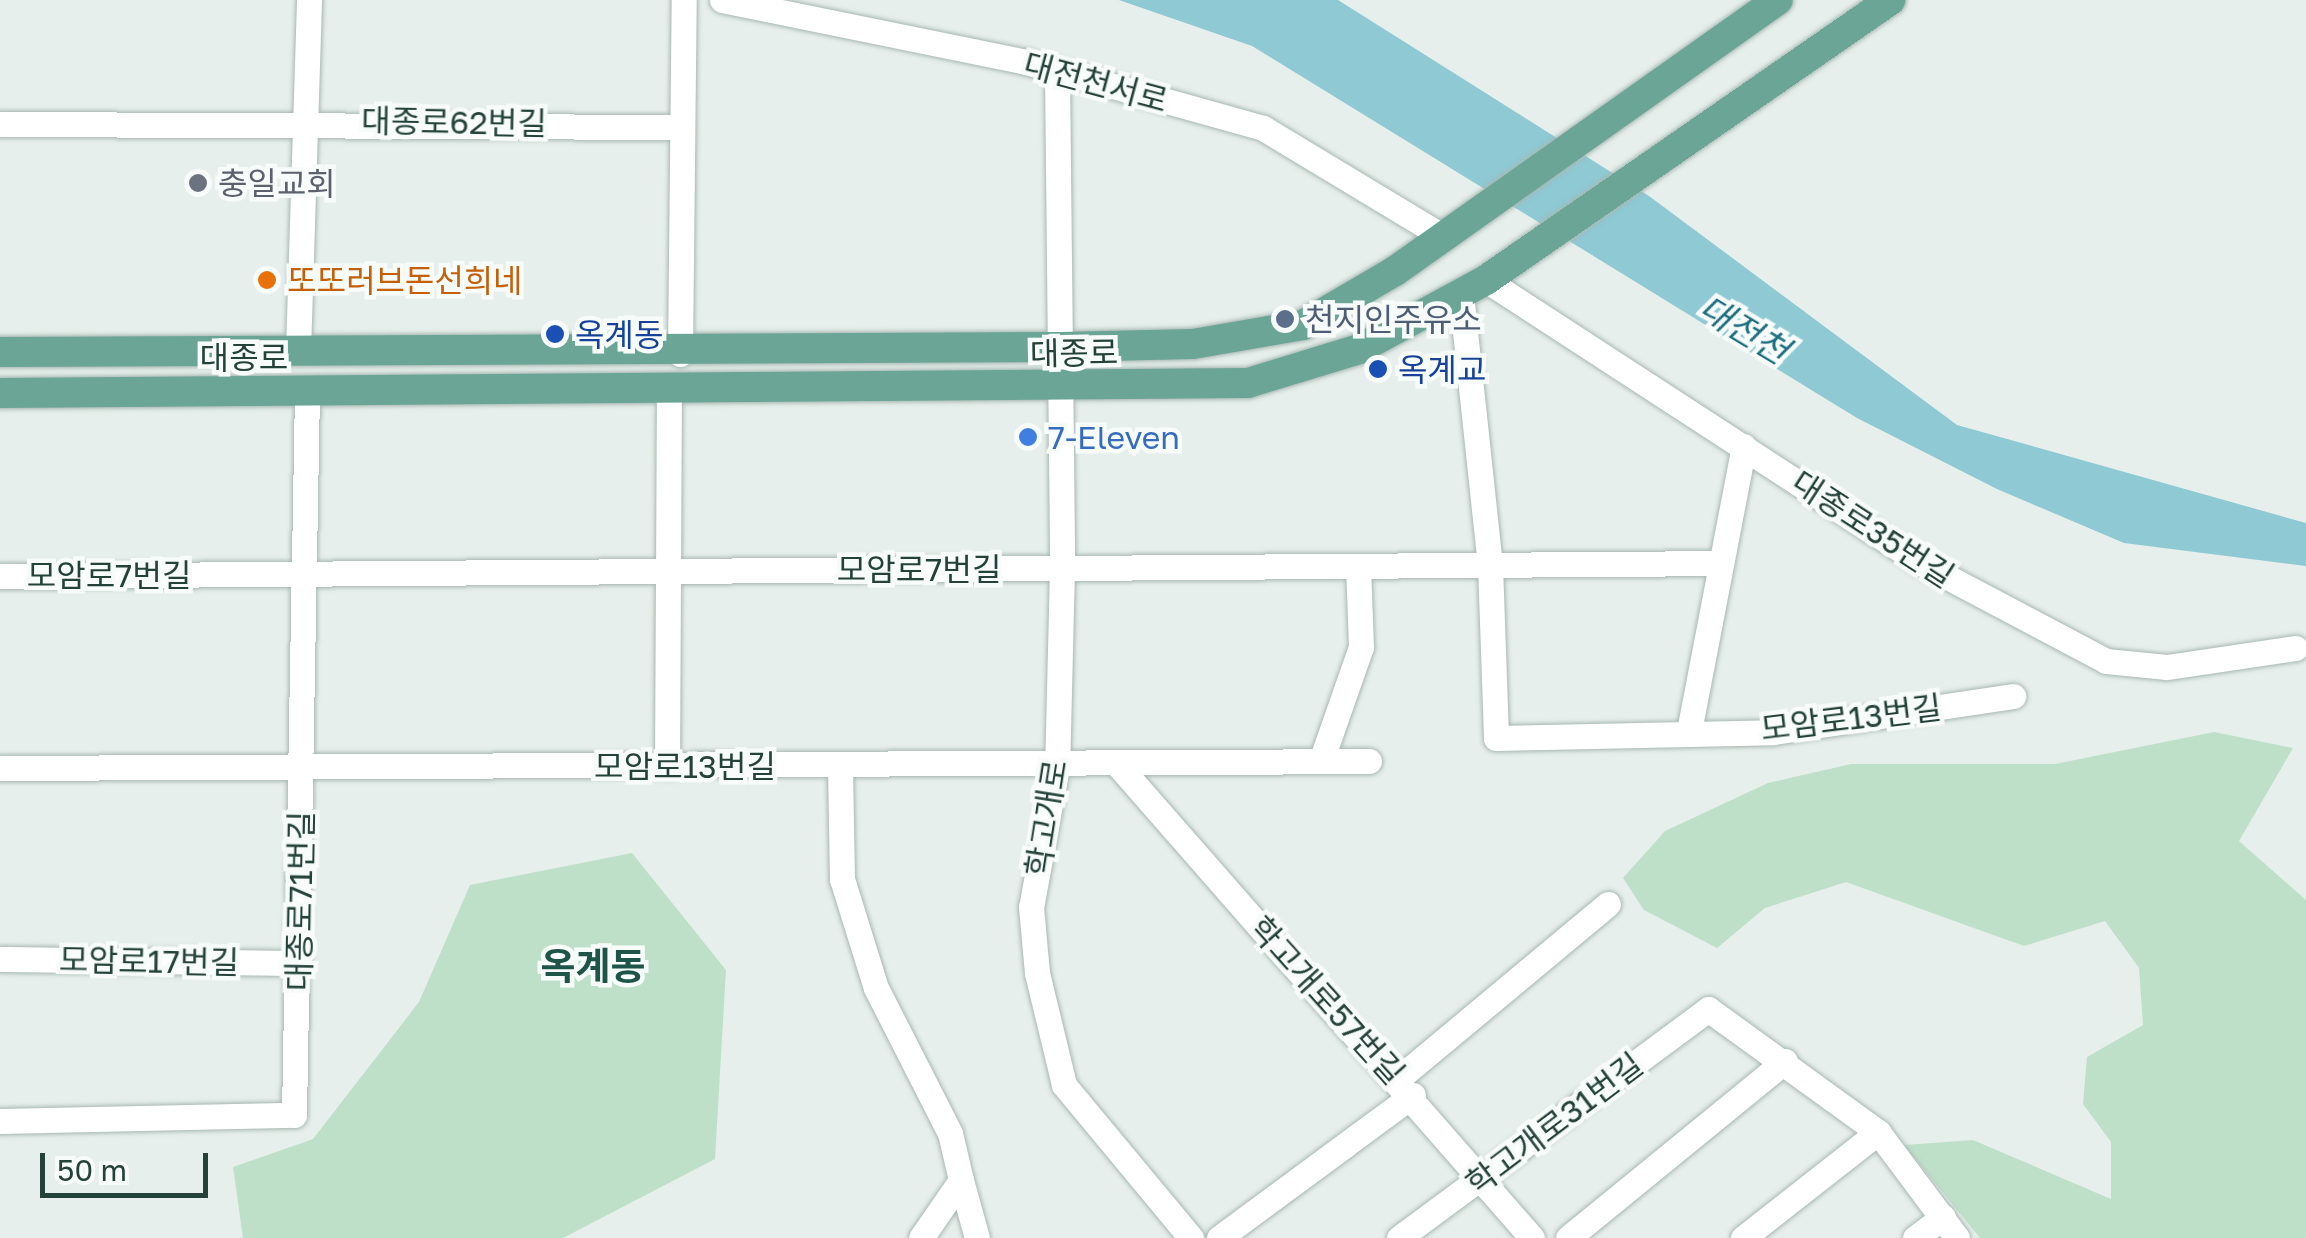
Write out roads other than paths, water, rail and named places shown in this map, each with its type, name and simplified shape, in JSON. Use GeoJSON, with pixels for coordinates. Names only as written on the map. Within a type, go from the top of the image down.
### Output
{"type":"FeatureCollection","features":[{"type":"Feature","properties":{"kind":"main road","name":"대종로"},"geometry":{"type":"LineString","coordinates":[[0,352],[680,354],[1060,347],[1194,344],[1303,325],[1444,235],[1778,0]]}},
{"type":"Feature","properties":{"kind":"main road","name":"대종로"},"geometry":{"type":"LineString","coordinates":[[0,393],[669,388],[1062,390],[1248,383],[1359,349],[1473,287],[1890,0]]}},
{"type":"Feature","properties":{"kind":"street","name":"대종로"},"geometry":{"type":"LineString","coordinates":[[298,351],[309,0]]}},
{"type":"Feature","properties":{"kind":"street"},"geometry":{"type":"LineString","coordinates":[[680,354],[684,0]]}},
{"type":"Feature","properties":{"kind":"street","name":"대전천서로"},"geometry":{"type":"LineString","coordinates":[[722,0],[1057,71],[1263,128],[1444,235]]}},
{"type":"Feature","properties":{"kind":"street","name":"대종로"},"geometry":{"type":"LineString","coordinates":[[1057,71],[1060,347]]}},
{"type":"Feature","properties":{"kind":"street","name":"대종로62번길"},"geometry":{"type":"LineString","coordinates":[[0,124],[304,120],[680,126]]}},
{"type":"Feature","properties":{"kind":"street"},"geometry":{"type":"LineString","coordinates":[[1473,287],[1490,565]]}},
{"type":"Feature","properties":{"kind":"street","name":"대종로35번길"},"geometry":{"type":"LineString","coordinates":[[1473,287],[1744,446],[1921,563],[2106,662],[2167,667],[2296,648]]}},
{"type":"Feature","properties":{"kind":"street","name":"학고개로"},"geometry":{"type":"LineString","coordinates":[[1060,347],[1062,568],[1057,766],[1031,907],[1045,1029],[1064,1086],[1095,1133],[1192,1238]]}},
{"type":"Feature","properties":{"kind":"street"},"geometry":{"type":"LineString","coordinates":[[668,766],[672,571],[669,388]]}},
{"type":"Feature","properties":{"kind":"street","name":"대종로71번길"},"geometry":{"type":"LineString","coordinates":[[0,1121],[285,1122],[297,1107],[307,391]]}},
{"type":"Feature","properties":{"kind":"street"},"geometry":{"type":"LineString","coordinates":[[1688,731],[1717,563],[1744,446]]}},
{"type":"Feature","properties":{"kind":"street","name":"모암로7번길"},"geometry":{"type":"LineString","coordinates":[[0,576],[1717,563]]}},
{"type":"Feature","properties":{"kind":"street","name":"모암로13번길"},"geometry":{"type":"LineString","coordinates":[[1490,565],[1496,738],[1773,732],[2012,696]]}},
{"type":"Feature","properties":{"kind":"street"},"geometry":{"type":"LineString","coordinates":[[1320,762],[1360,647],[1358,566]]}},
{"type":"Feature","properties":{"kind":"street","name":"모암로13번길"},"geometry":{"type":"LineString","coordinates":[[0,768],[1118,766],[1369,761]]}},
{"type":"Feature","properties":{"kind":"street"},"geometry":{"type":"LineString","coordinates":[[840,766],[842,880],[876,988],[950,1132],[978,1238]]}},
{"type":"Feature","properties":{"kind":"street","name":"학고개로57번길"},"geometry":{"type":"LineString","coordinates":[[1118,766],[1406,1087],[1532,1238]]}},
{"type":"Feature","properties":{"kind":"street"},"geometry":{"type":"LineString","coordinates":[[1218,1238],[1406,1087],[1608,904]]}},
{"type":"Feature","properties":{"kind":"street","name":"모암로17번길"},"geometry":{"type":"LineString","coordinates":[[0,959],[298,963]]}},
{"type":"Feature","properties":{"kind":"street","name":"학고개로31번길"},"geometry":{"type":"LineString","coordinates":[[1399,1238],[1708,1009],[1785,1060]]}},
{"type":"Feature","properties":{"kind":"street"},"geometry":{"type":"LineString","coordinates":[[1568,1238],[1785,1060],[1878,1132],[1950,1228],[1915,1238]]}},
{"type":"Feature","properties":{"kind":"street"},"geometry":{"type":"LineString","coordinates":[[1743,1238],[1878,1132]]}},
{"type":"Feature","properties":{"kind":"street"},"geometry":{"type":"LineString","coordinates":[[921,1238],[961,1180]]}},
{"type":"Feature","properties":{"kind":"water","name":"대전천"},"geometry":{"type":"Polygon","coordinates":[[[1119,0],[1338,0],[1649,196],[1957,425],[2306,523],[2306,566],[2124,543],[1997,489],[1857,418],[1252,46],[1119,0]]]}},
{"type":"Feature","properties":{"kind":"place","name":"충일교회"},"geometry":{"type":"Point","coordinates":[198,183]}},
{"type":"Feature","properties":{"kind":"place","name":"또또러브돈선희네"},"geometry":{"type":"Point","coordinates":[267,280]}},
{"type":"Feature","properties":{"kind":"place","name":"천지인주유소"},"geometry":{"type":"Point","coordinates":[1285,319]}},
{"type":"Feature","properties":{"kind":"place","name":"옥계동"},"geometry":{"type":"Point","coordinates":[555,334]}},
{"type":"Feature","properties":{"kind":"place","name":"옥계교"},"geometry":{"type":"Point","coordinates":[1378,369]}},
{"type":"Feature","properties":{"kind":"place","name":"7-Eleven"},"geometry":{"type":"Point","coordinates":[1028,437]}},
{"type":"Feature","properties":{"kind":"district","name":"옥계동"},"geometry":{"type":"Point","coordinates":[593,966]}}]}
